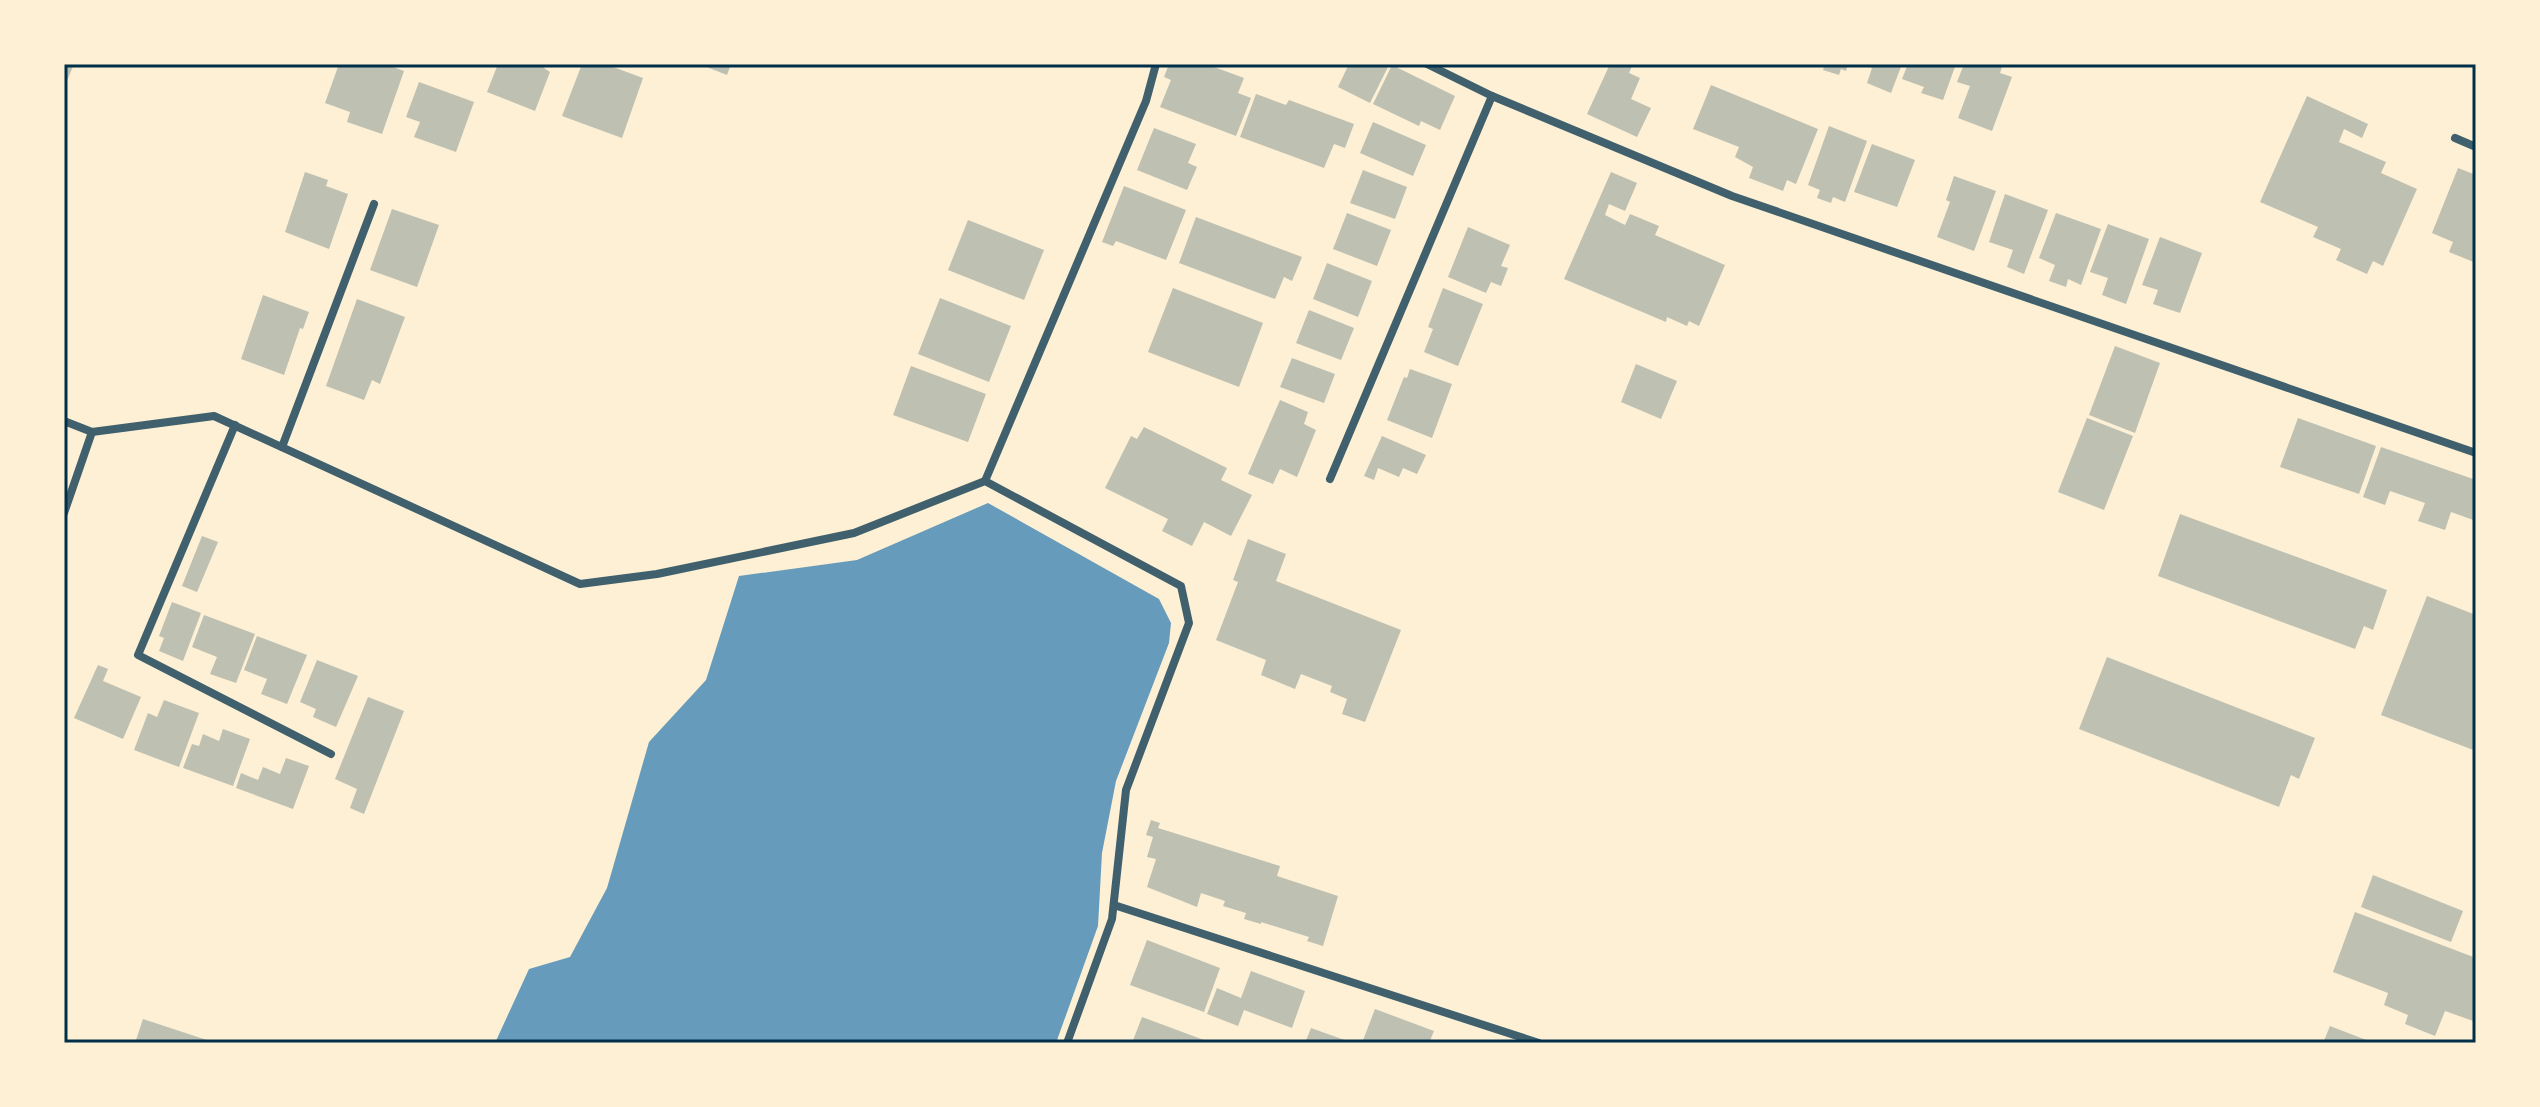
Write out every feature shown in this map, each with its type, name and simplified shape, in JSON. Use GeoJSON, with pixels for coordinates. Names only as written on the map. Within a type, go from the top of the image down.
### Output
{"type":"FeatureCollection","features":[{"type":"Feature","properties":{"kind":"street"},"geometry":{"type":"LineString","coordinates":[[64,421],[92,432],[214,416],[580,584],[657,574],[854,533],[985,481],[1146,101],[1156,64]]}},
{"type":"Feature","properties":{"kind":"street"},"geometry":{"type":"LineString","coordinates":[[1427,64],[1492,96],[1732,196],[2476,453]]}},
{"type":"Feature","properties":{"kind":"street"},"geometry":{"type":"LineString","coordinates":[[1330,479],[1492,96]]}},
{"type":"Feature","properties":{"kind":"street"},"geometry":{"type":"LineString","coordinates":[[2455,138],[2476,147]]}},
{"type":"Feature","properties":{"kind":"street"},"geometry":{"type":"LineString","coordinates":[[282,447],[374,204]]}},
{"type":"Feature","properties":{"kind":"street"},"geometry":{"type":"LineString","coordinates":[[235,425],[138,655],[331,754]]}},
{"type":"Feature","properties":{"kind":"street"},"geometry":{"type":"LineString","coordinates":[[64,513],[92,432]]}},
{"type":"Feature","properties":{"kind":"street"},"geometry":{"type":"LineString","coordinates":[[985,481],[1181,586],[1189,623],[1126,790],[1112,919],[1067,1043]]}},
{"type":"Feature","properties":{"kind":"street"},"geometry":{"type":"LineString","coordinates":[[1114,905],[1539,1043]]}},
{"type":"Feature","properties":{"kind":"water"},"geometry":{"type":"Polygon","coordinates":[[[988,503],[1159,599],[1171,623],[1169,643],[1116,781],[1102,853],[1098,926],[1056,1043],[495,1043],[529,969],[570,957],[607,888],[649,742],[706,680],[739,576],[857,560],[988,503]]]}},
{"type":"Feature","properties":{"kind":"building"},"geometry":{"type":"Polygon","coordinates":[[[64,64],[74,64],[64,88],[64,64]]]}},
{"type":"Feature","properties":{"kind":"building"},"geometry":{"type":"Polygon","coordinates":[[[339,64],[385,64],[404,71],[382,134],[347,122],[350,112],[325,103],[339,64]]]}},
{"type":"Feature","properties":{"kind":"building"},"geometry":{"type":"Polygon","coordinates":[[[498,64],[546,64],[544,68],[550,72],[535,111],[487,92],[498,64]]]}},
{"type":"Feature","properties":{"kind":"building"},"geometry":{"type":"Polygon","coordinates":[[[582,64],[605,64],[643,78],[622,138],[562,116],[582,64]]]}},
{"type":"Feature","properties":{"kind":"building"},"geometry":{"type":"Polygon","coordinates":[[[699,64],[731,64],[727,75],[699,64]]]}},
{"type":"Feature","properties":{"kind":"building"},"geometry":{"type":"Polygon","coordinates":[[[1169,64],[1206,64],[1244,78],[1238,93],[1251,98],[1236,136],[1160,107],[1171,80],[1164,77],[1169,64]]]}},
{"type":"Feature","properties":{"kind":"building"},"geometry":{"type":"Polygon","coordinates":[[[1349,64],[1389,65],[1370,103],[1338,87],[1349,64]]]}},
{"type":"Feature","properties":{"kind":"building"},"geometry":{"type":"Polygon","coordinates":[[[1610,64],[1633,64],[1629,73],[1640,78],[1631,99],[1651,108],[1637,137],[1587,114],[1610,64]]]}},
{"type":"Feature","properties":{"kind":"building"},"geometry":{"type":"Polygon","coordinates":[[[1825,64],[1848,64],[1846,71],[1841,69],[1839,75],[1823,70],[1825,64]]]}},
{"type":"Feature","properties":{"kind":"building"},"geometry":{"type":"Polygon","coordinates":[[[1861,64],[1902,64],[1891,93],[1867,83],[1872,68],[1861,64]]]}},
{"type":"Feature","properties":{"kind":"building"},"geometry":{"type":"Polygon","coordinates":[[[1908,64],[1956,64],[1943,100],[1921,93],[1924,87],[1902,79],[1908,64]]]}},
{"type":"Feature","properties":{"kind":"building"},"geometry":{"type":"Polygon","coordinates":[[[1964,64],[2003,64],[2000,73],[2012,77],[1992,131],[1958,118],[1970,86],[1957,82],[1964,64]]]}},
{"type":"Feature","properties":{"kind":"building"},"geometry":{"type":"Polygon","coordinates":[[[1392,65],[1455,96],[1440,130],[1421,121],[1419,126],[1373,104],[1392,65]]]}},
{"type":"Feature","properties":{"kind":"building"},"geometry":{"type":"Polygon","coordinates":[[[419,82],[474,102],[456,152],[414,137],[420,122],[406,117],[419,82]]]}},
{"type":"Feature","properties":{"kind":"building"},"geometry":{"type":"Polygon","coordinates":[[[1711,85],[1818,129],[1796,184],[1787,180],[1783,191],[1749,178],[1753,167],[1735,157],[1739,147],[1693,129],[1711,85]]]}},
{"type":"Feature","properties":{"kind":"building"},"geometry":{"type":"Polygon","coordinates":[[[1256,94],[1286,105],[1289,100],[1354,124],[1345,148],[1334,144],[1324,168],[1240,137],[1256,94]]]}},
{"type":"Feature","properties":{"kind":"building"},"geometry":{"type":"Polygon","coordinates":[[[2307,96],[2368,124],[2362,138],[2344,129],[2339,142],[2386,162],[2381,173],[2417,189],[2383,266],[2373,261],[2367,274],[2336,260],[2341,249],[2313,237],[2318,227],[2260,202],[2307,96]]]}},
{"type":"Feature","properties":{"kind":"building"},"geometry":{"type":"Polygon","coordinates":[[[1373,122],[1426,145],[1413,176],[1360,153],[1373,122]]]}},
{"type":"Feature","properties":{"kind":"building"},"geometry":{"type":"Polygon","coordinates":[[[1829,126],[1867,141],[1845,202],[1833,197],[1831,203],[1817,198],[1820,190],[1808,185],[1829,126]]]}},
{"type":"Feature","properties":{"kind":"building"},"geometry":{"type":"Polygon","coordinates":[[[1154,128],[1196,144],[1188,163],[1197,167],[1187,190],[1137,170],[1154,128]]]}},
{"type":"Feature","properties":{"kind":"building"},"geometry":{"type":"Polygon","coordinates":[[[1872,144],[1915,160],[1897,207],[1854,192],[1872,144]]]}},
{"type":"Feature","properties":{"kind":"building"},"geometry":{"type":"Polygon","coordinates":[[[2458,168],[2476,175],[2476,263],[2449,252],[2453,242],[2432,233],[2458,168]]]}},
{"type":"Feature","properties":{"kind":"building"},"geometry":{"type":"Polygon","coordinates":[[[1363,170],[1407,187],[1395,219],[1350,203],[1363,170]]]}},
{"type":"Feature","properties":{"kind":"building"},"geometry":{"type":"Polygon","coordinates":[[[305,172],[328,180],[326,186],[348,194],[329,249],[285,232],[305,172]]]}},
{"type":"Feature","properties":{"kind":"building"},"geometry":{"type":"Polygon","coordinates":[[[1611,172],[1637,183],[1625,211],[1609,204],[1605,215],[1625,225],[1630,214],[1659,226],[1655,235],[1725,265],[1699,326],[1689,321],[1687,326],[1667,317],[1666,322],[1564,279],[1611,172]]]}},
{"type":"Feature","properties":{"kind":"building"},"geometry":{"type":"Polygon","coordinates":[[[1954,176],[1996,191],[1974,251],[1937,237],[1950,202],[1946,200],[1954,176]]]}},
{"type":"Feature","properties":{"kind":"building"},"geometry":{"type":"Polygon","coordinates":[[[1124,186],[1186,210],[1166,260],[1116,241],[1113,246],[1102,242],[1124,186]]]}},
{"type":"Feature","properties":{"kind":"building"},"geometry":{"type":"Polygon","coordinates":[[[2005,194],[2048,210],[2024,274],[2007,267],[2013,250],[1989,242],[2005,194]]]}},
{"type":"Feature","properties":{"kind":"building"},"geometry":{"type":"Polygon","coordinates":[[[392,209],[439,225],[417,287],[370,270],[392,209]]]}},
{"type":"Feature","properties":{"kind":"building"},"geometry":{"type":"Polygon","coordinates":[[[1347,213],[1391,230],[1377,266],[1333,249],[1347,213]]]}},
{"type":"Feature","properties":{"kind":"building"},"geometry":{"type":"Polygon","coordinates":[[[2056,213],[2101,229],[2081,285],[2068,279],[2066,287],[2049,281],[2055,265],[2039,258],[2056,213]]]}},
{"type":"Feature","properties":{"kind":"building"},"geometry":{"type":"Polygon","coordinates":[[[1196,217],[1302,257],[1292,281],[1284,277],[1275,299],[1179,263],[1196,217]]]}},
{"type":"Feature","properties":{"kind":"building"},"geometry":{"type":"Polygon","coordinates":[[[968,220],[1044,250],[1024,300],[948,270],[968,220]]]}},
{"type":"Feature","properties":{"kind":"building"},"geometry":{"type":"Polygon","coordinates":[[[2108,224],[2149,239],[2126,304],[2102,295],[2108,278],[2090,272],[2108,224]]]}},
{"type":"Feature","properties":{"kind":"building"},"geometry":{"type":"Polygon","coordinates":[[[1468,227],[1510,245],[1501,266],[1508,268],[1501,286],[1491,282],[1486,293],[1448,277],[1468,227]]]}},
{"type":"Feature","properties":{"kind":"building"},"geometry":{"type":"Polygon","coordinates":[[[2160,237],[2202,253],[2180,313],[2153,304],[2158,290],[2142,285],[2160,237]]]}},
{"type":"Feature","properties":{"kind":"building"},"geometry":{"type":"Polygon","coordinates":[[[1327,263],[1372,281],[1358,317],[1313,299],[1327,263]]]}},
{"type":"Feature","properties":{"kind":"building"},"geometry":{"type":"Polygon","coordinates":[[[1173,288],[1263,323],[1239,387],[1148,352],[1173,288]]]}},
{"type":"Feature","properties":{"kind":"building"},"geometry":{"type":"Polygon","coordinates":[[[1443,288],[1483,304],[1458,366],[1424,352],[1433,329],[1428,327],[1443,288]]]}},
{"type":"Feature","properties":{"kind":"building"},"geometry":{"type":"Polygon","coordinates":[[[263,295],[309,312],[303,329],[300,328],[284,375],[241,359],[263,295]]]}},
{"type":"Feature","properties":{"kind":"building"},"geometry":{"type":"Polygon","coordinates":[[[940,298],[1011,326],[989,382],[918,354],[940,298]]]}},
{"type":"Feature","properties":{"kind":"building"},"geometry":{"type":"Polygon","coordinates":[[[357,299],[405,317],[380,384],[372,380],[364,400],[326,386],[357,299]]]}},
{"type":"Feature","properties":{"kind":"building"},"geometry":{"type":"Polygon","coordinates":[[[1309,310],[1354,328],[1341,360],[1296,343],[1309,310]]]}},
{"type":"Feature","properties":{"kind":"building"},"geometry":{"type":"Polygon","coordinates":[[[2115,346],[2160,363],[2135,433],[2089,415],[2115,346]]]}},
{"type":"Feature","properties":{"kind":"building"},"geometry":{"type":"Polygon","coordinates":[[[1292,358],[1335,374],[1324,403],[1280,387],[1292,358]]]}},
{"type":"Feature","properties":{"kind":"building"},"geometry":{"type":"Polygon","coordinates":[[[1636,364],[1677,381],[1661,419],[1621,402],[1636,364]]]}},
{"type":"Feature","properties":{"kind":"building"},"geometry":{"type":"Polygon","coordinates":[[[911,366],[986,394],[968,442],[893,415],[911,366]]]}},
{"type":"Feature","properties":{"kind":"building"},"geometry":{"type":"Polygon","coordinates":[[[1410,369],[1452,384],[1432,438],[1387,420],[1410,369]]]}},
{"type":"Feature","properties":{"kind":"building"},"geometry":{"type":"Polygon","coordinates":[[[1280,400],[1308,412],[1304,424],[1316,430],[1297,477],[1280,469],[1273,484],[1248,474],[1280,400]]]}},
{"type":"Feature","properties":{"kind":"building"},"geometry":{"type":"Polygon","coordinates":[[[2087,418],[2133,436],[2104,510],[2058,492],[2087,418]]]}},
{"type":"Feature","properties":{"kind":"building"},"geometry":{"type":"Polygon","coordinates":[[[2298,418],[2376,446],[2359,494],[2280,467],[2298,418]]]}},
{"type":"Feature","properties":{"kind":"building"},"geometry":{"type":"Polygon","coordinates":[[[1144,427],[1227,468],[1221,480],[1252,495],[1231,536],[1204,522],[1192,546],[1162,531],[1168,519],[1105,488],[1131,436],[1137,439],[1144,427]]]}},
{"type":"Feature","properties":{"kind":"building"},"geometry":{"type":"Polygon","coordinates":[[[1382,436],[1426,455],[1417,474],[1403,468],[1399,477],[1378,468],[1374,480],[1364,476],[1382,436]]]}},
{"type":"Feature","properties":{"kind":"building"},"geometry":{"type":"Polygon","coordinates":[[[2381,447],[2476,480],[2476,521],[2451,512],[2445,530],[2418,521],[2425,503],[2390,491],[2385,505],[2363,497],[2381,447]]]}},
{"type":"Feature","properties":{"kind":"building"},"geometry":{"type":"Polygon","coordinates":[[[2180,514],[2387,590],[2373,630],[2364,626],[2355,649],[2158,576],[2180,514]]]}},
{"type":"Feature","properties":{"kind":"building"},"geometry":{"type":"Polygon","coordinates":[[[202,536],[218,542],[197,592],[182,586],[202,536]]]}},
{"type":"Feature","properties":{"kind":"building"},"geometry":{"type":"Polygon","coordinates":[[[1248,539],[1286,554],[1276,581],[1401,630],[1365,722],[1342,714],[1347,699],[1330,692],[1332,686],[1301,674],[1295,689],[1261,675],[1266,660],[1216,640],[1238,582],[1233,580],[1248,539]]]}},
{"type":"Feature","properties":{"kind":"building"},"geometry":{"type":"Polygon","coordinates":[[[2427,596],[2476,615],[2476,751],[2381,715],[2427,596]]]}},
{"type":"Feature","properties":{"kind":"building"},"geometry":{"type":"Polygon","coordinates":[[[172,602],[201,613],[183,661],[159,651],[164,638],[159,636],[172,602]]]}},
{"type":"Feature","properties":{"kind":"building"},"geometry":{"type":"Polygon","coordinates":[[[204,615],[255,634],[236,683],[210,674],[217,657],[192,647],[204,615]]]}},
{"type":"Feature","properties":{"kind":"building"},"geometry":{"type":"Polygon","coordinates":[[[257,636],[307,655],[287,704],[261,694],[267,679],[244,670],[257,636]]]}},
{"type":"Feature","properties":{"kind":"building"},"geometry":{"type":"Polygon","coordinates":[[[2107,657],[2315,738],[2299,779],[2291,775],[2279,807],[2079,729],[2107,657]]]}},
{"type":"Feature","properties":{"kind":"building"},"geometry":{"type":"Polygon","coordinates":[[[317,660],[358,676],[336,727],[313,717],[316,709],[300,702],[317,660]]]}},
{"type":"Feature","properties":{"kind":"building"},"geometry":{"type":"Polygon","coordinates":[[[98,665],[108,669],[103,681],[141,697],[123,739],[74,718],[98,665]]]}},
{"type":"Feature","properties":{"kind":"building"},"geometry":{"type":"Polygon","coordinates":[[[368,697],[404,711],[364,814],[350,808],[357,789],[335,779],[368,697]]]}},
{"type":"Feature","properties":{"kind":"building"},"geometry":{"type":"Polygon","coordinates":[[[164,700],[199,713],[179,767],[134,750],[148,713],[157,717],[164,700]]]}},
{"type":"Feature","properties":{"kind":"building"},"geometry":{"type":"Polygon","coordinates":[[[223,729],[250,739],[233,786],[183,768],[192,744],[199,746],[203,734],[219,741],[223,729]]]}},
{"type":"Feature","properties":{"kind":"building"},"geometry":{"type":"Polygon","coordinates":[[[286,758],[309,766],[293,809],[236,788],[241,773],[258,780],[263,767],[280,774],[286,758]]]}},
{"type":"Feature","properties":{"kind":"building"},"geometry":{"type":"Polygon","coordinates":[[[1151,820],[1160,823],[1158,828],[1280,866],[1277,876],[1338,896],[1323,946],[1307,941],[1309,937],[1244,919],[1246,913],[1223,906],[1225,901],[1201,893],[1197,907],[1147,887],[1156,859],[1147,857],[1153,837],[1146,835],[1151,820]]]}},
{"type":"Feature","properties":{"kind":"building"},"geometry":{"type":"Polygon","coordinates":[[[2373,875],[2463,911],[2451,942],[2361,907],[2373,875]]]}},
{"type":"Feature","properties":{"kind":"building"},"geometry":{"type":"Polygon","coordinates":[[[2355,912],[2476,958],[2476,1022],[2445,1011],[2435,1036],[2405,1024],[2408,1015],[2384,1005],[2388,993],[2333,972],[2355,912]]]}},
{"type":"Feature","properties":{"kind":"building"},"geometry":{"type":"Polygon","coordinates":[[[1147,940],[1220,968],[1204,1012],[1130,985],[1147,940]]]}},
{"type":"Feature","properties":{"kind":"building"},"geometry":{"type":"Polygon","coordinates":[[[1251,971],[1305,991],[1292,1028],[1244,1010],[1238,1026],[1207,1014],[1217,988],[1241,998],[1251,971]]]}},
{"type":"Feature","properties":{"kind":"building"},"geometry":{"type":"Polygon","coordinates":[[[1375,1009],[1434,1031],[1429,1043],[1362,1043],[1375,1009]]]}},
{"type":"Feature","properties":{"kind":"building"},"geometry":{"type":"Polygon","coordinates":[[[1142,1017],[1212,1043],[1132,1043],[1142,1017]]]}},
{"type":"Feature","properties":{"kind":"building"},"geometry":{"type":"Polygon","coordinates":[[[143,1019],[213,1042],[213,1043],[135,1043],[143,1019]]]}},
{"type":"Feature","properties":{"kind":"building"},"geometry":{"type":"Polygon","coordinates":[[[2330,1026],[2374,1043],[2323,1043],[2330,1026]]]}},
{"type":"Feature","properties":{"kind":"building"},"geometry":{"type":"Polygon","coordinates":[[[1311,1028],[1353,1043],[1305,1043],[1311,1028]]]}}]}
